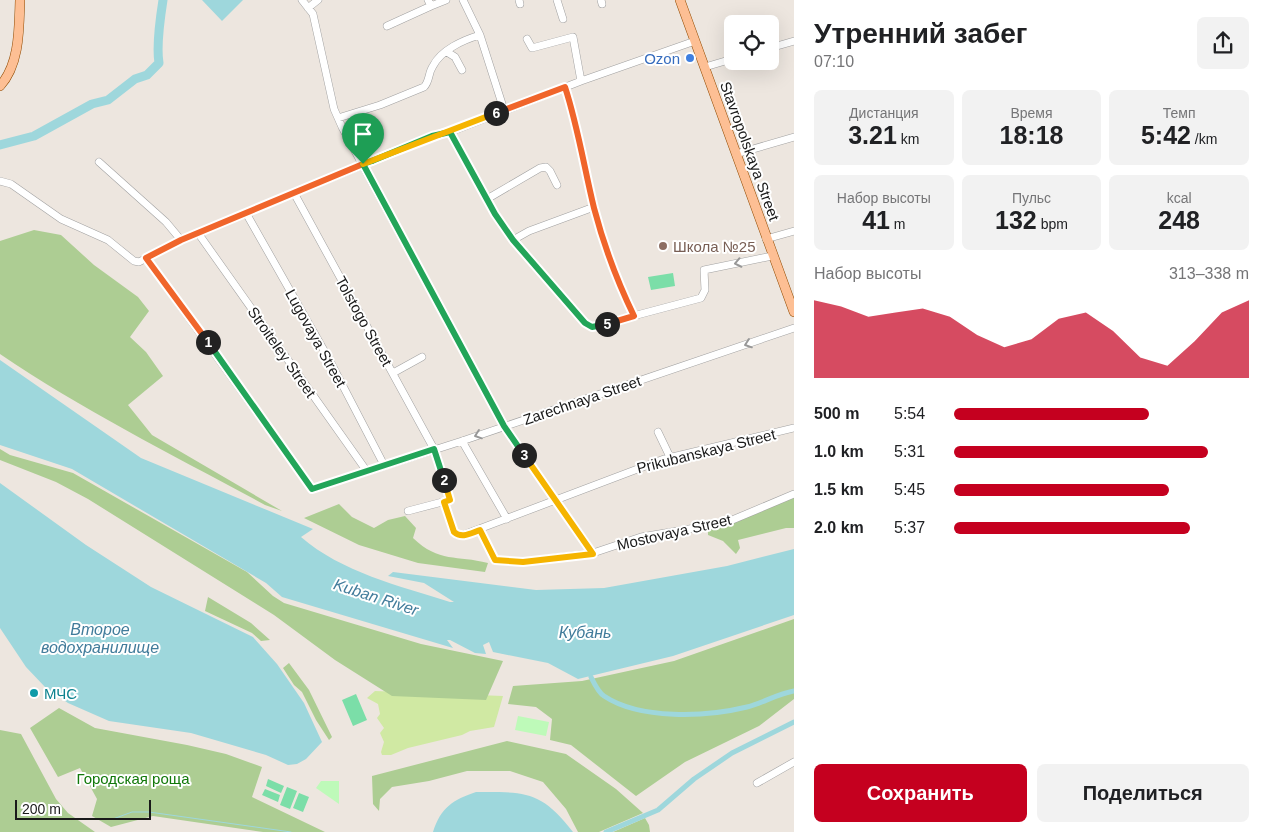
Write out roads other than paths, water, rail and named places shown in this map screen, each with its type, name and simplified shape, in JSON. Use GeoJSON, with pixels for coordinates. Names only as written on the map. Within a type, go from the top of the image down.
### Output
{"type":"FeatureCollection","features":[{"type":"Feature","properties":{"kind":"main road"},"geometry":{"type":"LineString","coordinates":[[0,86],[16,54],[20,28],[20,0]]}},
{"type":"Feature","properties":{"kind":"main road","name":"Stavropolskaya Street"},"geometry":{"type":"LineString","coordinates":[[680,0],[794,312]]}},
{"type":"Feature","properties":{"kind":"street"},"geometry":{"type":"LineString","coordinates":[[302,0],[313,14],[334,109],[338,118],[504,426],[593,554]]}},
{"type":"Feature","properties":{"kind":"street"},"geometry":{"type":"LineString","coordinates":[[308,8],[318,0]]}},
{"type":"Feature","properties":{"kind":"street"},"geometry":{"type":"LineString","coordinates":[[387,26],[430,3],[446,0]]}},
{"type":"Feature","properties":{"kind":"street"},"geometry":{"type":"LineString","coordinates":[[463,0],[480,35],[504,110]]}},
{"type":"Feature","properties":{"kind":"street"},"geometry":{"type":"LineString","coordinates":[[557,0],[563,19]]}},
{"type":"Feature","properties":{"kind":"street"},"geometry":{"type":"LineString","coordinates":[[338,118],[380,105],[424,87],[428,83],[432,67],[447,52],[468,39],[480,35]]}},
{"type":"Feature","properties":{"kind":"street"},"geometry":{"type":"LineString","coordinates":[[527,39],[532,48],[573,37],[581,81]]}},
{"type":"Feature","properties":{"kind":"street"},"geometry":{"type":"LineString","coordinates":[[0,181],[11,184],[61,219],[108,240],[134,261],[139,262],[181,240],[432,136],[450,132],[581,81],[695,41]]}},
{"type":"Feature","properties":{"kind":"street"},"geometry":{"type":"LineString","coordinates":[[779,45],[794,41]]}},
{"type":"Feature","properties":{"kind":"street"},"geometry":{"type":"LineString","coordinates":[[447,52],[455,57],[462,70]]}},
{"type":"Feature","properties":{"kind":"street"},"geometry":{"type":"LineString","coordinates":[[705,67],[724,61]]}},
{"type":"Feature","properties":{"kind":"street"},"geometry":{"type":"LineString","coordinates":[[565,87],[575,118],[594,207],[610,263],[634,316]]}},
{"type":"Feature","properties":{"kind":"street"},"geometry":{"type":"LineString","coordinates":[[450,132],[487,200],[513,240],[585,323],[592,327],[701,298],[705,290],[704,270],[772,256]]}},
{"type":"Feature","properties":{"kind":"street"},"geometry":{"type":"LineString","coordinates":[[736,154],[794,137]]}},
{"type":"Feature","properties":{"kind":"street"},"geometry":{"type":"LineString","coordinates":[[99,162],[166,222],[181,240]]}},
{"type":"Feature","properties":{"kind":"street"},"geometry":{"type":"LineString","coordinates":[[487,200],[540,168],[546,167],[550,170],[557,185]]}},
{"type":"Feature","properties":{"kind":"street","name":"Tolstogo Street"},"geometry":{"type":"LineString","coordinates":[[294,193],[434,449],[450,500],[444,502]]}},
{"type":"Feature","properties":{"kind":"street"},"geometry":{"type":"LineString","coordinates":[[513,240],[529,231],[594,207]]}},
{"type":"Feature","properties":{"kind":"street","name":"Lugovaya Street"},"geometry":{"type":"LineString","coordinates":[[246,213],[330,361],[384,465]]}},
{"type":"Feature","properties":{"kind":"street"},"geometry":{"type":"LineString","coordinates":[[766,239],[794,231]]}},
{"type":"Feature","properties":{"kind":"street","name":"Stroiteley Street"},"geometry":{"type":"LineString","coordinates":[[198,233],[366,470]]}},
{"type":"Feature","properties":{"kind":"street","name":"Zarechnaya Street"},"geometry":{"type":"LineString","coordinates":[[146,258],[312,489],[366,470],[462,441],[794,328]]}},
{"type":"Feature","properties":{"kind":"street"},"geometry":{"type":"LineString","coordinates":[[393,373],[422,357]]}},
{"type":"Feature","properties":{"kind":"street","name":"Prikubanskaya Street"},"geometry":{"type":"LineString","coordinates":[[444,502],[454,532],[458,535],[480,530],[670,457],[794,428]]}},
{"type":"Feature","properties":{"kind":"street"},"geometry":{"type":"LineString","coordinates":[[658,432],[670,457]]}},
{"type":"Feature","properties":{"kind":"street"},"geometry":{"type":"LineString","coordinates":[[462,441],[507,519]]}},
{"type":"Feature","properties":{"kind":"street","name":"Mostovaya Street"},"geometry":{"type":"LineString","coordinates":[[480,530],[495,560],[523,562],[593,554],[641,537],[725,523],[794,494]]}},
{"type":"Feature","properties":{"kind":"street"},"geometry":{"type":"LineString","coordinates":[[408,511],[444,502]]}},
{"type":"Feature","properties":{"kind":"street"},"geometry":{"type":"LineString","coordinates":[[757,783],[794,762]]}},
{"type":"Feature","properties":{"kind":"water"},"geometry":{"type":"Polygon","coordinates":[[[202,0],[243,0],[222,21],[202,0]]]}},
{"type":"Feature","properties":{"kind":"water","name":"Кубань"},"geometry":{"type":"Polygon","coordinates":[[[0,360],[141,458],[313,529],[301,537],[334,560],[372,577],[411,590],[454,602],[424,583],[388,576],[393,572],[536,590],[604,588],[727,566],[794,549],[794,615],[673,656],[578,679],[548,663],[493,652],[489,642],[483,645],[486,654],[475,653],[450,640],[447,640],[453,648],[282,597],[266,583],[72,469],[0,445],[0,360]]]}},
{"type":"Feature","properties":{"kind":"water","name":"Второе водохранилище"},"geometry":{"type":"Polygon","coordinates":[[[0,483],[86,545],[151,587],[253,637],[277,664],[304,703],[322,742],[306,759],[297,764],[288,765],[266,755],[191,733],[109,721],[68,703],[45,687],[26,667],[0,628],[0,483]]]}},
{"type":"Feature","properties":{"kind":"water"},"geometry":{"type":"Polygon","coordinates":[[[476,792],[507,792],[531,796],[551,808],[573,832],[433,832],[444,810],[461,798],[476,792]]]}},
{"type":"Feature","properties":{"kind":"waterway"},"geometry":{"type":"LineString","coordinates":[[0,145],[34,136],[92,104],[108,100],[135,79],[147,75],[159,63],[158,40],[163,0]]}},
{"type":"Feature","properties":{"kind":"waterway"},"geometry":{"type":"LineString","coordinates":[[591,677],[596,687],[604,696],[619,704],[654,713],[712,713],[753,705],[794,691]]}},
{"type":"Feature","properties":{"kind":"waterway"},"geometry":{"type":"LineString","coordinates":[[606,832],[658,810],[694,779],[732,753],[794,722]]}},
{"type":"Feature","properties":{"kind":"waterway"},"geometry":{"type":"LineString","coordinates":[[113,819],[132,812],[149,812],[291,832]]}},
{"type":"Feature","properties":{"kind":"place","name":"Ozon"},"geometry":{"type":"Point","coordinates":[690,58]}},
{"type":"Feature","properties":{"kind":"place","name":"Школа №25"},"geometry":{"type":"Point","coordinates":[663,246]}},
{"type":"Feature","properties":{"kind":"place","name":"МЧС"},"geometry":{"type":"Point","coordinates":[34,693]}},
{"type":"Feature","properties":{"kind":"water label","name":"Kuban River"},"geometry":{"type":"Point","coordinates":[376,597]}},
{"type":"Feature","properties":{"kind":"park label","name":"Городская роща"},"geometry":{"type":"Point","coordinates":[133,778]}}]}
